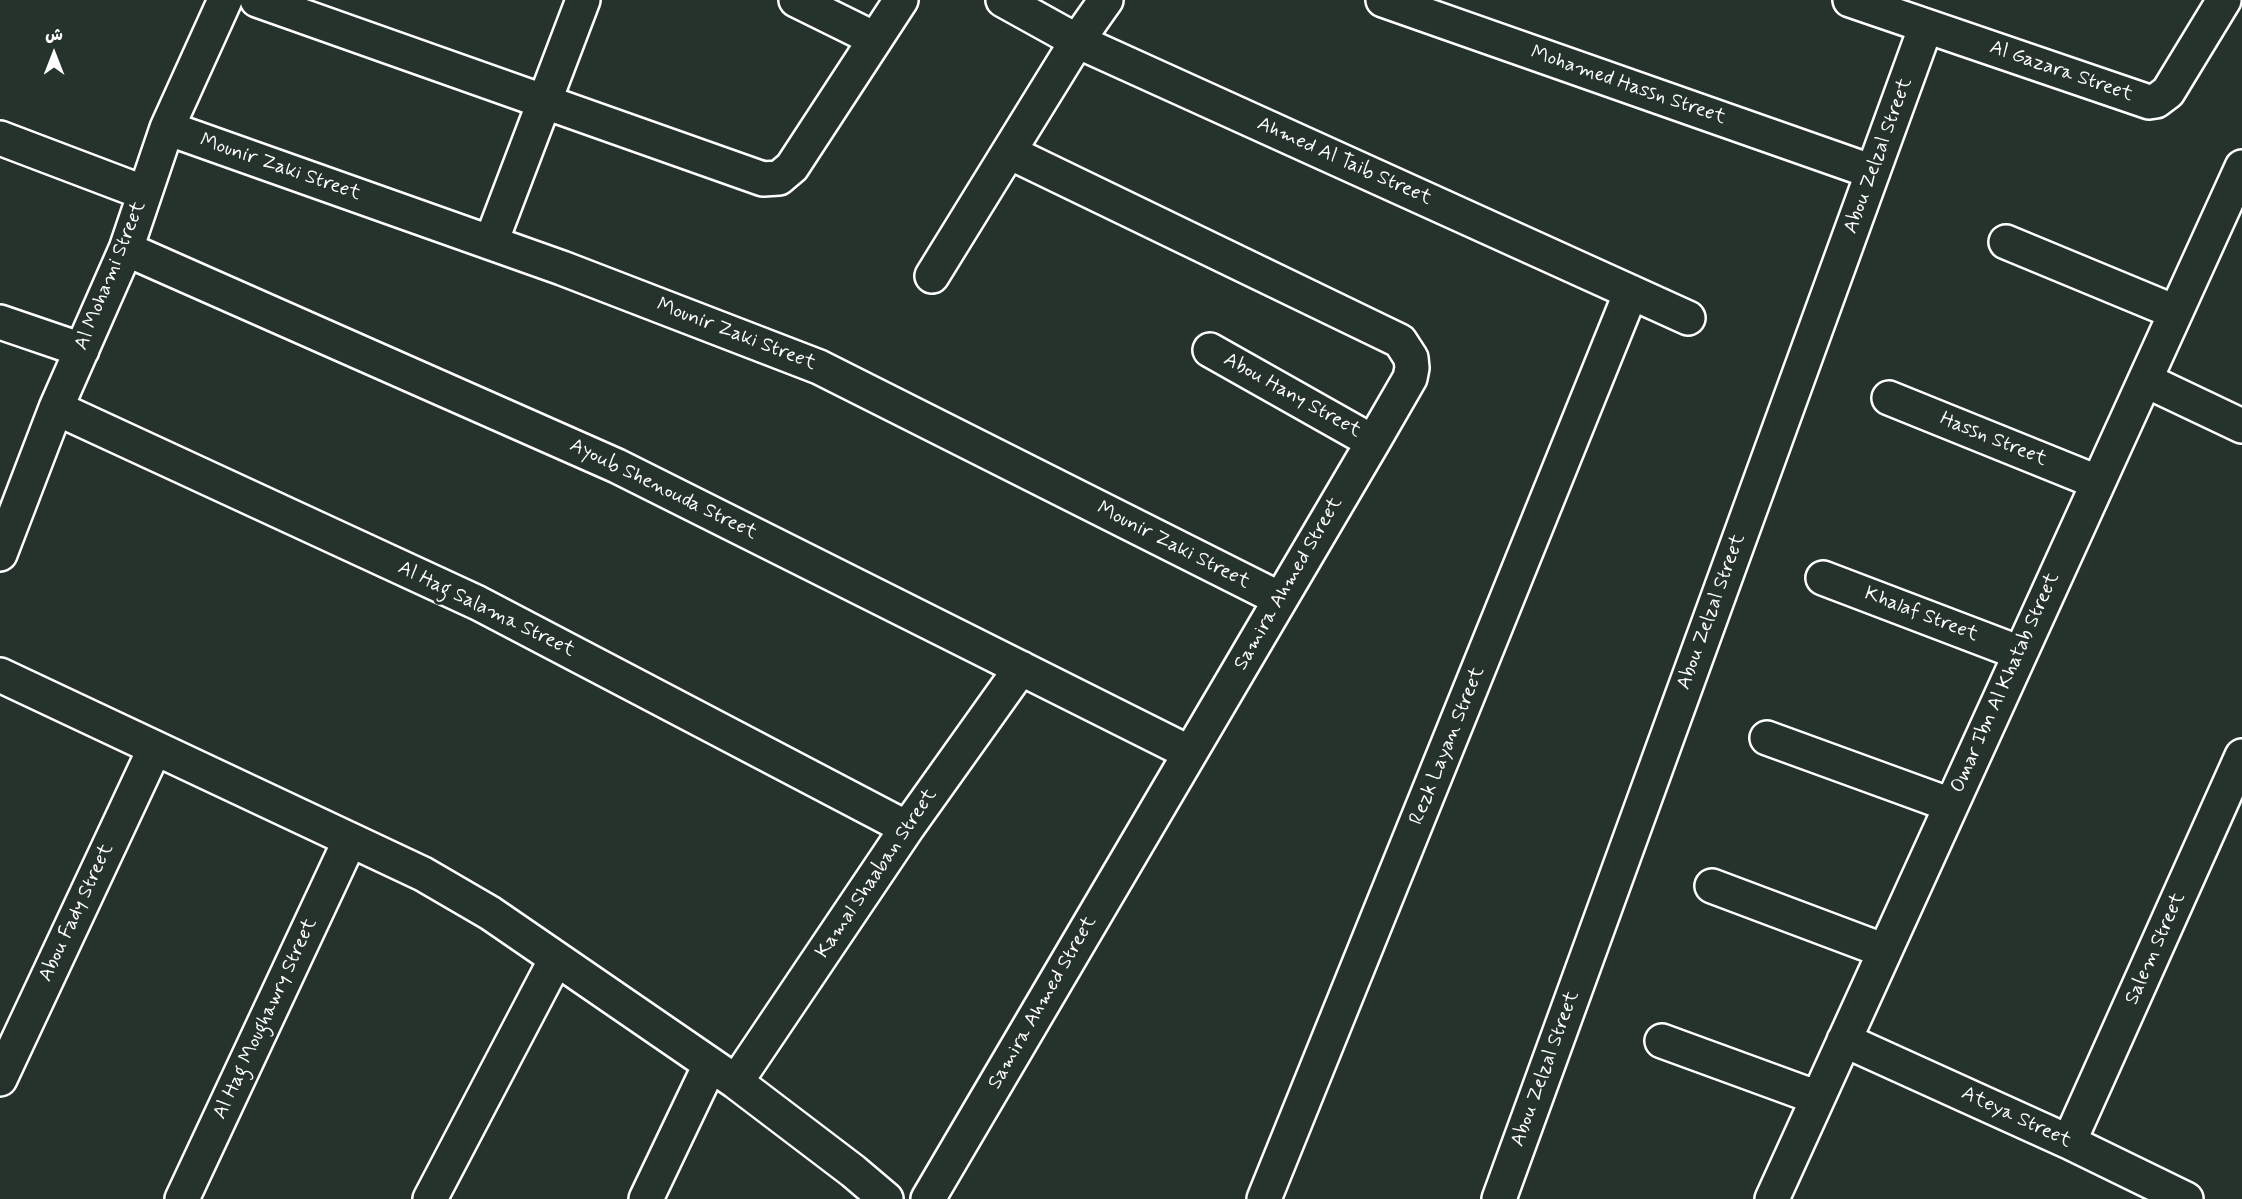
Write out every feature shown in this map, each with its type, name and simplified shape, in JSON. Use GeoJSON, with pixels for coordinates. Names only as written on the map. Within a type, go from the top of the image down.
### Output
{"type":"FeatureCollection","features":[{"type":"Feature","properties":{"kind":"street","name":"Al Mohami Street"},"geometry":{"type":"LineString","coordinates":[[0,554],[56,408],[126,249],[167,128],[225,0]]}},
{"type":"Feature","properties":{"kind":"street"},"geometry":{"type":"LineString","coordinates":[[257,0],[763,180],[771,180],[786,174],[792,167],[901,0]]}},
{"type":"Feature","properties":{"kind":"street"},"geometry":{"type":"LineString","coordinates":[[491,242],[583,0]]}},
{"type":"Feature","properties":{"kind":"street"},"geometry":{"type":"LineString","coordinates":[[796,0],[875,39]]}},
{"type":"Feature","properties":{"kind":"street","name":"Ahmed Al Taib Street"},"geometry":{"type":"LineString","coordinates":[[1003,0],[1077,41],[1688,318]]}},
{"type":"Feature","properties":{"kind":"street"},"geometry":{"type":"LineString","coordinates":[[932,276],[1077,41],[1106,0]]}},
{"type":"Feature","properties":{"kind":"street","name":"Mohamed Hassn Street"},"geometry":{"type":"LineString","coordinates":[[1383,0],[1873,172]]}},
{"type":"Feature","properties":{"kind":"street","name":"Al Gazara Street"},"geometry":{"type":"LineString","coordinates":[[1856,1],[2148,102],[2163,98],[2168,92],[2224,0]]}},
{"type":"Feature","properties":{"kind":"street","name":"Abou Zelzal Street"},"geometry":{"type":"LineString","coordinates":[[1499,1199],[1926,26]]}},
{"type":"Feature","properties":{"kind":"street","name":"Mounir Zaki Street"},"geometry":{"type":"LineString","coordinates":[[167,128],[491,242],[819,367],[1280,599]]}},
{"type":"Feature","properties":{"kind":"street"},"geometry":{"type":"LineString","coordinates":[[0,138],[145,193]]}},
{"type":"Feature","properties":{"kind":"street","name":"Samira Ahmed Street"},"geometry":{"type":"LineString","coordinates":[[928,1199],[1373,442],[1410,378],[1412,368],[1411,358],[1400,341],[1009,152]]}},
{"type":"Feature","properties":{"kind":"street","name":"Omar Ibn Al Khatab Street"},"geometry":{"type":"LineString","coordinates":[[1772,1199],[2175,312],[2231,223],[2242,167]]}},
{"type":"Feature","properties":{"kind":"street"},"geometry":{"type":"LineString","coordinates":[[2006,242],[2175,312]]}},
{"type":"Feature","properties":{"kind":"street","name":"Ayoub Shenouda Street"},"geometry":{"type":"LineString","coordinates":[[126,249],[617,466],[1190,753]]}},
{"type":"Feature","properties":{"kind":"street","name":"Rezk Layan Street"},"geometry":{"type":"LineString","coordinates":[[1264,1199],[1631,292]]}},
{"type":"Feature","properties":{"kind":"street"},"geometry":{"type":"LineString","coordinates":[[0,322],[82,351]]}},
{"type":"Feature","properties":{"kind":"street","name":"Abou Hany Street"},"geometry":{"type":"LineString","coordinates":[[1210,351],[1373,442]]}},
{"type":"Feature","properties":{"kind":"street"},"geometry":{"type":"LineString","coordinates":[[2145,380],[2242,426]]}},
{"type":"Feature","properties":{"kind":"street","name":"Hassn Street"},"geometry":{"type":"LineString","coordinates":[[1888,398],[2097,482]]}},
{"type":"Feature","properties":{"kind":"street","name":"Al Hag Salama Street"},"geometry":{"type":"LineString","coordinates":[[56,408],[478,603],[907,828]]}},
{"type":"Feature","properties":{"kind":"street","name":"Khalaf Street"},"geometry":{"type":"LineString","coordinates":[[1822,578],[2020,652]]}},
{"type":"Feature","properties":{"kind":"street","name":"Kamal Shaaban Street"},"geometry":{"type":"LineString","coordinates":[[646,1199],[723,1074],[907,828],[1021,668]]}},
{"type":"Feature","properties":{"kind":"street"},"geometry":{"type":"LineString","coordinates":[[0,675],[423,874],[490,913],[723,1074],[853,1171],[883,1198]]}},
{"type":"Feature","properties":{"kind":"street"},"geometry":{"type":"LineString","coordinates":[[1767,738],[1951,805]]}},
{"type":"Feature","properties":{"kind":"street","name":"Abou Fady Street"},"geometry":{"type":"LineString","coordinates":[[0,1079],[155,748]]}},
{"type":"Feature","properties":{"kind":"street","name":"Salem Street"},"geometry":{"type":"LineString","coordinates":[[2069,1142],[2242,756]]}},
{"type":"Feature","properties":{"kind":"street","name":"Al Hag Moughawry Street"},"geometry":{"type":"LineString","coordinates":[[182,1199],[350,840]]}},
{"type":"Feature","properties":{"kind":"street"},"geometry":{"type":"LineString","coordinates":[[1712,886],[1885,951]]}},
{"type":"Feature","properties":{"kind":"street"},"geometry":{"type":"LineString","coordinates":[[430,1199],[556,958]]}},
{"type":"Feature","properties":{"kind":"street","name":"Ateya Street"},"geometry":{"type":"LineString","coordinates":[[1844,1040],[2069,1142],[2186,1199]]}},
{"type":"Feature","properties":{"kind":"street"},"geometry":{"type":"LineString","coordinates":[[1662,1041],[1818,1098]]}}]}
